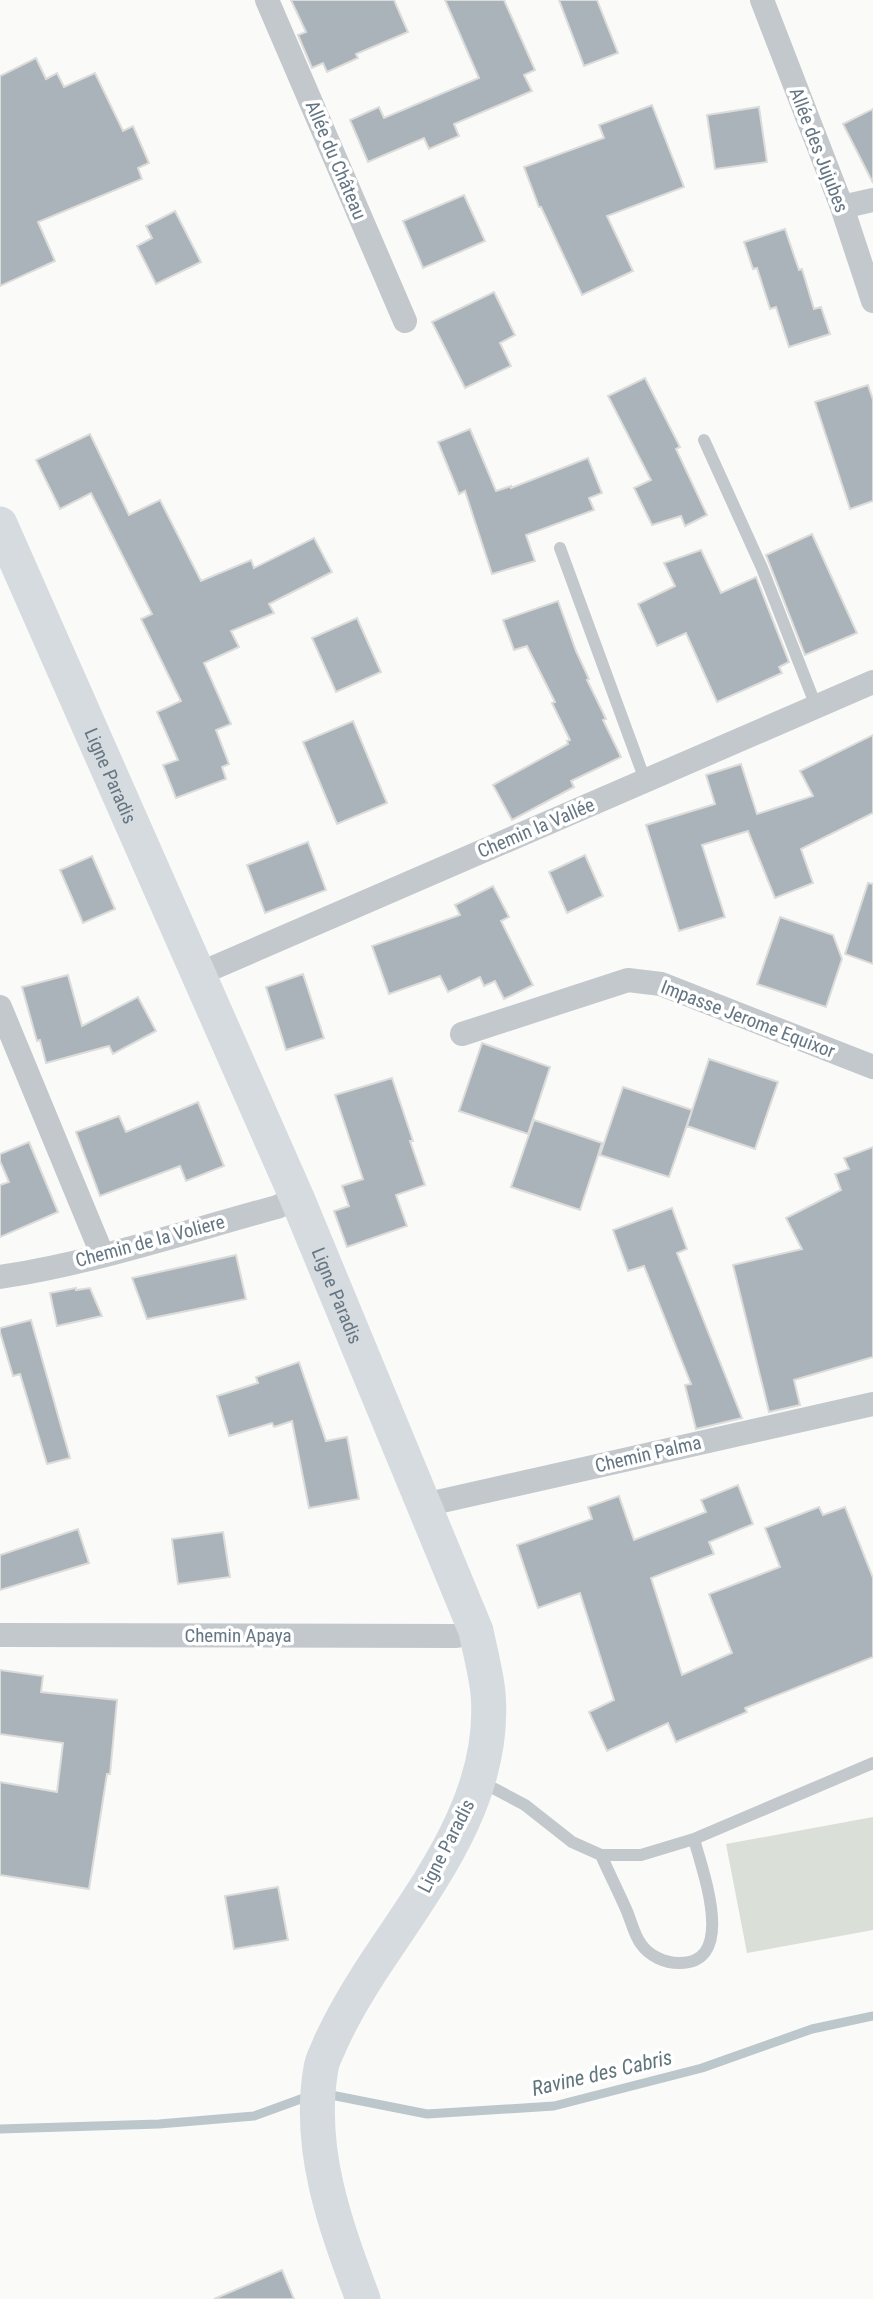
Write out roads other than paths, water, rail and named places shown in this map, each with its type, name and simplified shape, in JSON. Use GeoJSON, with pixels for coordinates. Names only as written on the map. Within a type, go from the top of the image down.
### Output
{"type":"FeatureCollection","features":[{"type":"Feature","properties":{"kind":"main road","name":"Ligne Paradis"},"geometry":{"type":"LineString","coordinates":[[0,524],[298,1198],[476,1631],[488,1693],[488,1739],[477,1784],[450,1847],[432,1879],[344,2010],[321,2065],[316,2123],[325,2183],[363,2299]]}},
{"type":"Feature","properties":{"kind":"street","name":"Allée du Château"},"geometry":{"type":"LineString","coordinates":[[267,0],[405,321]]}},
{"type":"Feature","properties":{"kind":"street","name":"Allée des Jujubes"},"geometry":{"type":"LineString","coordinates":[[762,0],[842,207],[873,301]]}},
{"type":"Feature","properties":{"kind":"street"},"geometry":{"type":"LineString","coordinates":[[842,207],[873,200]]}},
{"type":"Feature","properties":{"kind":"street","name":"Chemin la Vallée"},"geometry":{"type":"LineString","coordinates":[[199,974],[873,681]]}},
{"type":"Feature","properties":{"kind":"street","name":"Impasse Jerome Equixor"},"geometry":{"type":"LineString","coordinates":[[462,1034],[628,980],[641,980],[661,984],[873,1067]]}},
{"type":"Feature","properties":{"kind":"street"},"geometry":{"type":"LineString","coordinates":[[0,1007],[102,1254]]}},
{"type":"Feature","properties":{"kind":"street","name":"Chemin de la Voliere"},"geometry":{"type":"LineString","coordinates":[[0,1278],[37,1272],[277,1208],[298,1198]]}},
{"type":"Feature","properties":{"kind":"street","name":"Chemin Palma"},"geometry":{"type":"LineString","coordinates":[[424,1505],[873,1404]]}},
{"type":"Feature","properties":{"kind":"street","name":"Chemin Apaya"},"geometry":{"type":"LineString","coordinates":[[0,1634],[457,1636],[476,1631]]}},
{"type":"Feature","properties":{"kind":"lane"},"geometry":{"type":"LineString","coordinates":[[704,440],[762,568],[816,706]]}},
{"type":"Feature","properties":{"kind":"lane"},"geometry":{"type":"LineString","coordinates":[[560,548],[645,780]]}},
{"type":"Feature","properties":{"kind":"lane"},"geometry":{"type":"LineString","coordinates":[[477,1784],[495,1789],[526,1805],[572,1842],[601,1855],[641,1855],[694,1839],[873,1763]]}},
{"type":"Feature","properties":{"kind":"lane"},"geometry":{"type":"LineString","coordinates":[[601,1855],[641,1945],[658,1959],[679,1963],[697,1959],[708,1947],[713,1933],[712,1910],[694,1839]]}},
{"type":"Feature","properties":{"kind":"waterway","name":"Ravine des Cabris"},"geometry":{"type":"LineString","coordinates":[[326,2094],[427,2114],[554,2106],[702,2068],[812,2029],[873,2016]]}},
{"type":"Feature","properties":{"kind":"waterway","name":"Ravine des Cabris"},"geometry":{"type":"LineString","coordinates":[[0,2129],[159,2124],[254,2116],[309,2096]]}}]}
